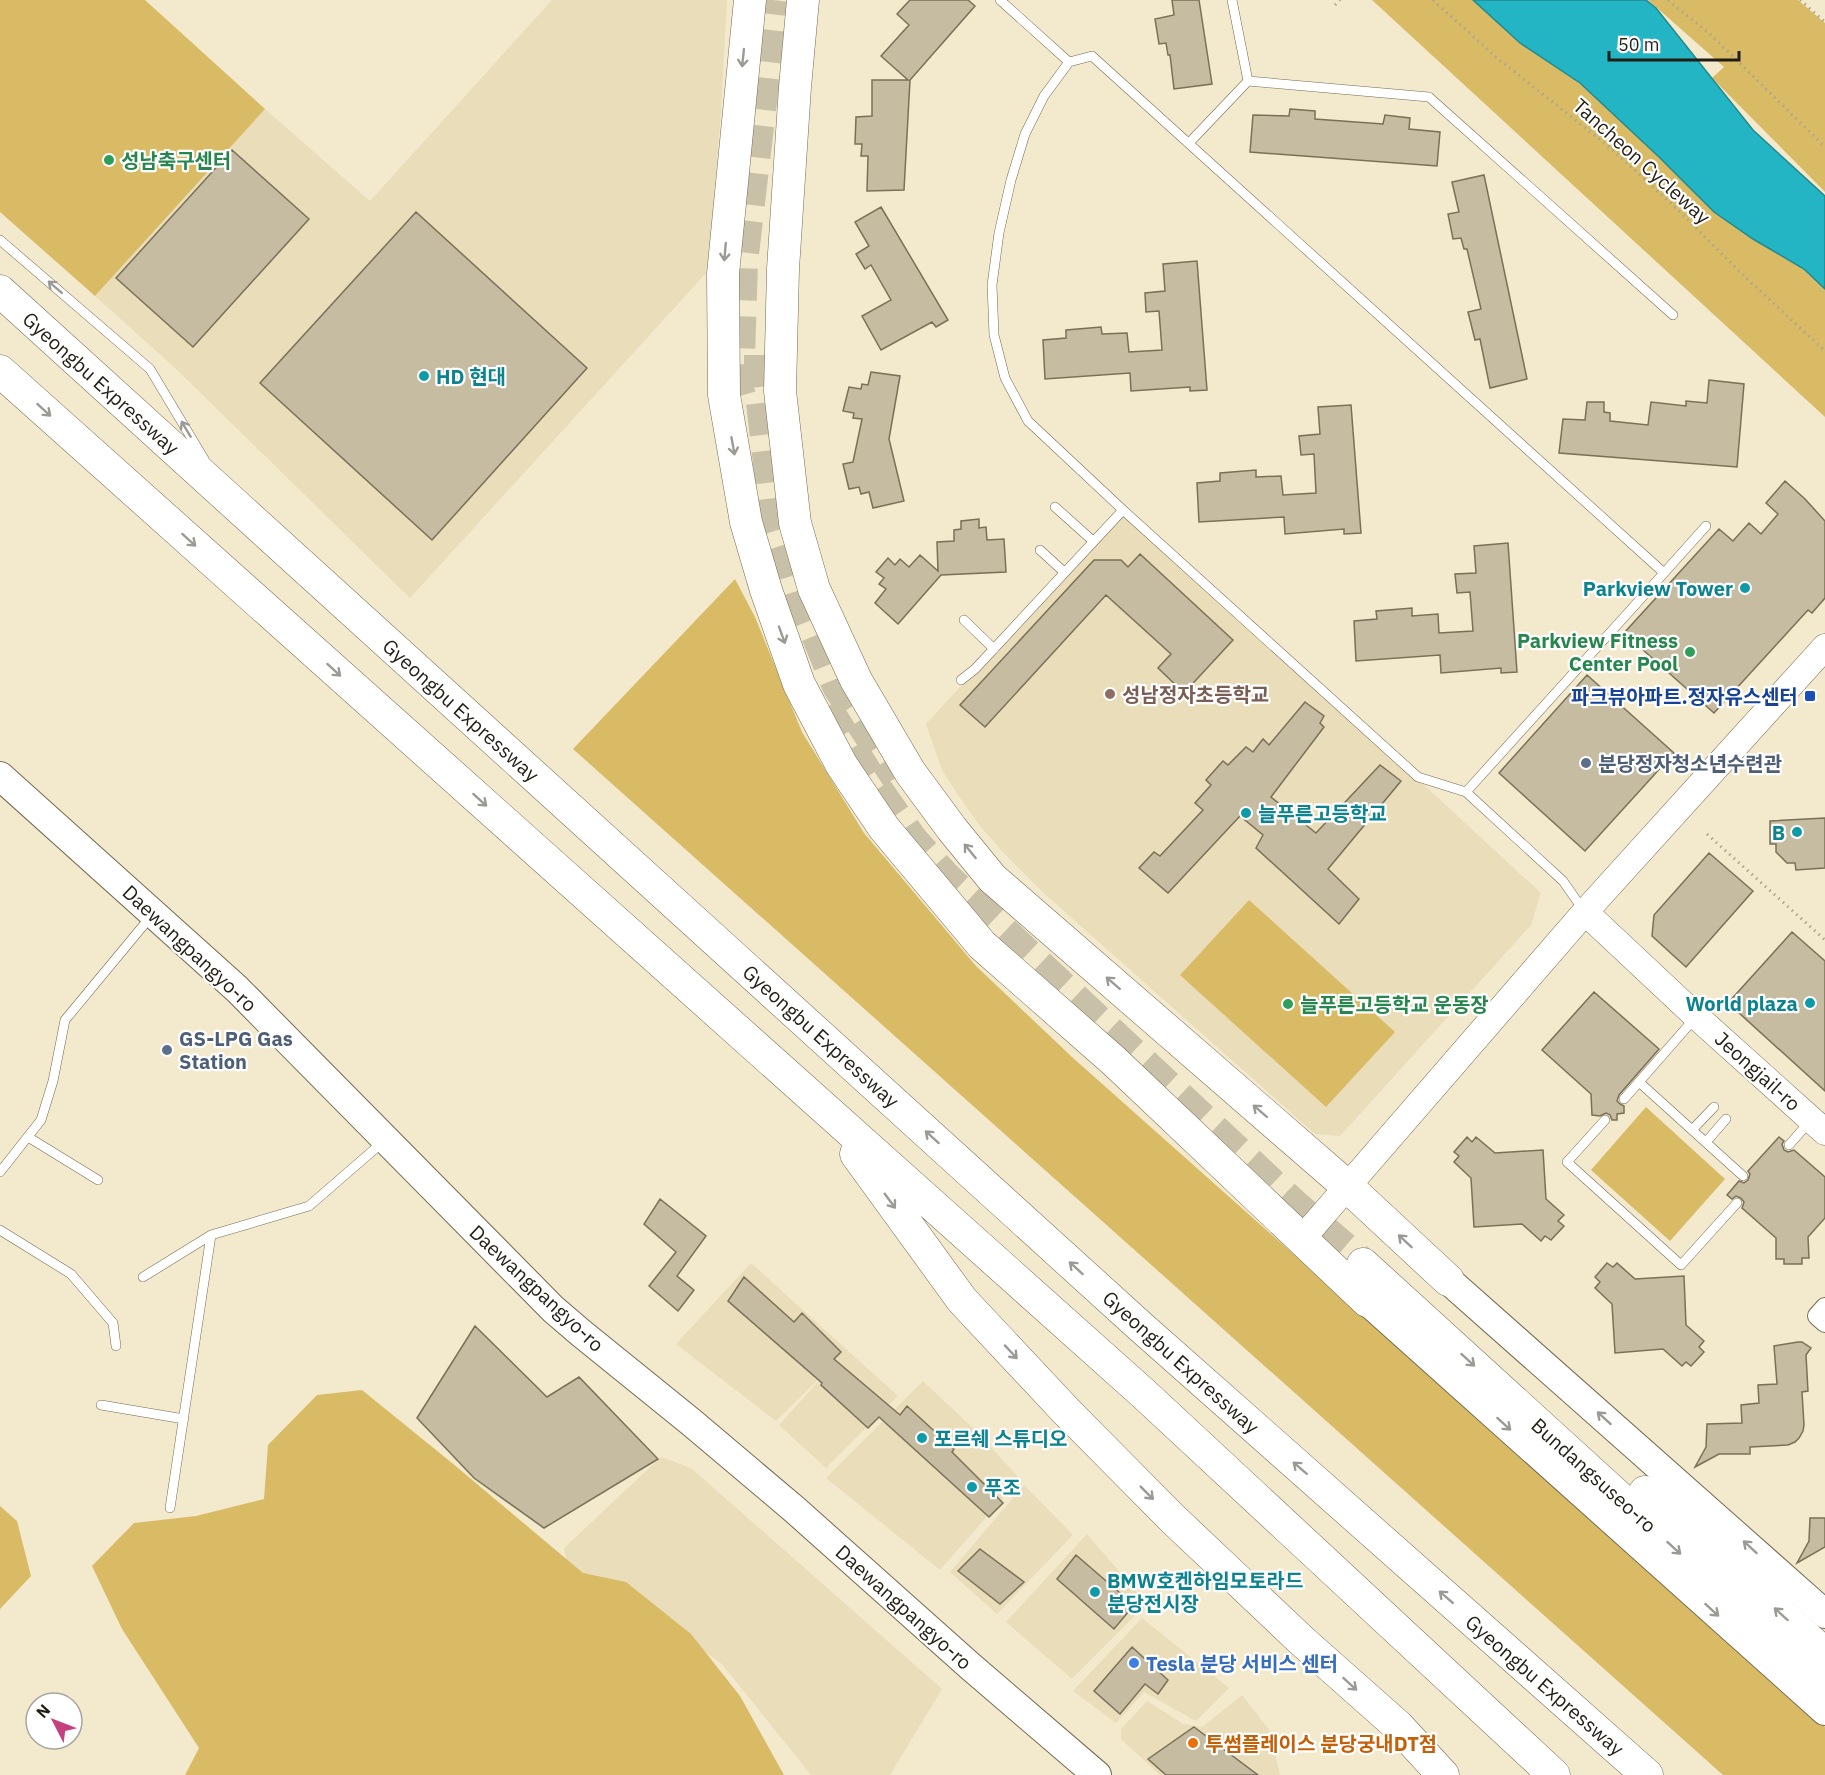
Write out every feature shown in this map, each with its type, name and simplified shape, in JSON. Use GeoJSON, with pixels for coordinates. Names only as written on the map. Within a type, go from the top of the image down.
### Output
{"type":"FeatureCollection","features":[{"type":"Feature","properties":{"kind":"highway"},"geometry":{"type":"LineString","coordinates":[[750,0],[723,274],[724,395],[746,522],[766,590],[799,684],[841,764],[884,828],[982,945],[1114,1060],[1367,1301]]}},
{"type":"Feature","properties":{"kind":"highway"},"geometry":{"type":"LineString","coordinates":[[806,8],[795,87],[783,269],[780,391],[795,523],[814,589],[856,680],[910,772],[992,878],[1348,1187],[1448,1280]]}},
{"type":"Feature","properties":{"kind":"highway","name":"Gyeongbu Expressway"},"geometry":{"type":"LineString","coordinates":[[0,291],[1132,1319],[1647,1775]]}},
{"type":"Feature","properties":{"kind":"highway"},"geometry":{"type":"LineString","coordinates":[[0,371],[1144,1394],[1554,1775]]}},
{"type":"Feature","properties":{"kind":"highway"},"geometry":{"type":"LineString","coordinates":[[818,1102],[963,1300],[1066,1411],[1173,1519],[1301,1640],[1398,1726],[1443,1775]]}},
{"type":"Feature","properties":{"kind":"highway","name":"Bundangsuseo-ro"},"geometry":{"type":"LineString","coordinates":[[1825,1654],[1368,1256],[1825,1685]]}},
{"type":"Feature","properties":{"kind":"main road","name":"Daewangpangyo-ro"},"geometry":{"type":"LineString","coordinates":[[0,776],[237,989],[553,1309],[768,1487],[1097,1775]]}},
{"type":"Feature","properties":{"kind":"main road"},"geometry":{"type":"LineString","coordinates":[[1448,1280],[1825,1614]]}},
{"type":"Feature","properties":{"kind":"main road"},"geometry":{"type":"LineString","coordinates":[[1367,1301],[1825,1712]]}},
{"type":"Feature","properties":{"kind":"street"},"geometry":{"type":"LineString","coordinates":[[1301,1240],[1585,912],[1825,647]]}},
{"type":"Feature","properties":{"kind":"street","name":"Jeongjail-ro"},"geometry":{"type":"LineString","coordinates":[[1585,912],[1818,1126]]}},
{"type":"Feature","properties":{"kind":"street"},"geometry":{"type":"LineString","coordinates":[[1825,1307],[1817,1316],[1825,1323]]}},
{"type":"Feature","properties":{"kind":"lane"},"geometry":{"type":"LineString","coordinates":[[1000,0],[1069,62]]}},
{"type":"Feature","properties":{"kind":"lane"},"geometry":{"type":"LineString","coordinates":[[1232,0],[1248,81]]}},
{"type":"Feature","properties":{"kind":"lane"},"geometry":{"type":"LineString","coordinates":[[1585,912],[1563,881],[1466,792],[1418,777],[1122,510],[1028,421],[1005,378],[994,334],[992,285],[999,232],[1025,134],[1044,96],[1069,62],[1092,56],[1664,573]]}},
{"type":"Feature","properties":{"kind":"lane"},"geometry":{"type":"LineString","coordinates":[[1189,144],[1248,81]]}},
{"type":"Feature","properties":{"kind":"lane"},"geometry":{"type":"LineString","coordinates":[[1248,81],[1429,97],[1673,315]]}},
{"type":"Feature","properties":{"kind":"lane"},"geometry":{"type":"LineString","coordinates":[[0,240],[150,369],[227,497]]}},
{"type":"Feature","properties":{"kind":"lane"},"geometry":{"type":"LineString","coordinates":[[1055,507],[1093,541]]}},
{"type":"Feature","properties":{"kind":"lane"},"geometry":{"type":"LineString","coordinates":[[961,680],[994,649],[1122,510]]}},
{"type":"Feature","properties":{"kind":"lane"},"geometry":{"type":"LineString","coordinates":[[1466,792],[1706,526]]}},
{"type":"Feature","properties":{"kind":"lane"},"geometry":{"type":"LineString","coordinates":[[1040,550],[1064,572]]}},
{"type":"Feature","properties":{"kind":"lane"},"geometry":{"type":"LineString","coordinates":[[964,620],[994,649]]}},
{"type":"Feature","properties":{"kind":"lane"},"geometry":{"type":"LineString","coordinates":[[0,1172],[41,1120],[53,1081],[65,1020],[153,913]]}},
{"type":"Feature","properties":{"kind":"lane"},"geometry":{"type":"LineString","coordinates":[[1624,1099],[1697,1017]]}},
{"type":"Feature","properties":{"kind":"lane"},"geometry":{"type":"LineString","coordinates":[[1639,1082],[1743,1176]]}},
{"type":"Feature","properties":{"kind":"lane"},"geometry":{"type":"LineString","coordinates":[[1692,1130],[1714,1107]]}},
{"type":"Feature","properties":{"kind":"lane"},"geometry":{"type":"LineString","coordinates":[[1706,1142],[1726,1119]]}},
{"type":"Feature","properties":{"kind":"lane"},"geometry":{"type":"LineString","coordinates":[[1605,1120],[1567,1162],[1681,1265],[1737,1203]]}},
{"type":"Feature","properties":{"kind":"lane"},"geometry":{"type":"LineString","coordinates":[[1789,1145],[1818,1126]]}},
{"type":"Feature","properties":{"kind":"lane"},"geometry":{"type":"LineString","coordinates":[[28,1137],[98,1180]]}},
{"type":"Feature","properties":{"kind":"lane"},"geometry":{"type":"LineString","coordinates":[[143,1277],[211,1235],[309,1206],[386,1140]]}},
{"type":"Feature","properties":{"kind":"lane"},"geometry":{"type":"LineString","coordinates":[[0,1230],[71,1274],[112,1323],[116,1346]]}},
{"type":"Feature","properties":{"kind":"lane"},"geometry":{"type":"LineString","coordinates":[[170,1508],[211,1235]]}},
{"type":"Feature","properties":{"kind":"lane"},"geometry":{"type":"LineString","coordinates":[[100,1405],[184,1419]]}},
{"type":"Feature","properties":{"kind":"path"},"geometry":{"type":"LineString","coordinates":[[1335,5],[1340,0]]}},
{"type":"Feature","properties":{"kind":"path","name":"Tancheon Cycleway"},"geometry":{"type":"LineString","coordinates":[[1433,0],[1497,58],[1608,146],[1825,351]]}},
{"type":"Feature","properties":{"kind":"path"},"geometry":{"type":"LineString","coordinates":[[1668,0],[1711,35],[1825,147]]}},
{"type":"Feature","properties":{"kind":"path"},"geometry":{"type":"LineString","coordinates":[[1800,0],[1825,22]]}},
{"type":"Feature","properties":{"kind":"path"},"geometry":{"type":"LineString","coordinates":[[1707,834],[1825,940]]}},
{"type":"Feature","properties":{"kind":"shaded area","name":"성남축구센터"},"geometry":{"type":"Polygon","coordinates":[[[0,0],[145,0],[265,109],[95,296],[0,212],[0,0]]]}},
{"type":"Feature","properties":{"kind":"shaded area"},"geometry":{"type":"Polygon","coordinates":[[[552,0],[727,0],[708,271],[410,598],[174,367],[95,296],[265,109],[370,201],[552,0]]]}},
{"type":"Feature","properties":{"kind":"shaded area"},"geometry":{"type":"Polygon","coordinates":[[[1372,0],[1473,0],[1520,43],[1580,83],[1714,212],[1753,239],[1804,269],[1825,289],[1825,417],[1372,0]]]}},
{"type":"Feature","properties":{"kind":"shaded area"},"geometry":{"type":"Polygon","coordinates":[[[1648,0],[1798,0],[1825,23],[1825,192],[1712,78],[1724,67],[1648,0]]]}},
{"type":"Feature","properties":{"kind":"shaded area"},"geometry":{"type":"Polygon","coordinates":[[[1123,510],[1541,893],[1531,925],[1340,1136],[1315,1134],[1047,896],[1002,851],[980,826],[958,795],[942,770],[926,724],[1123,510]]]}},
{"type":"Feature","properties":{"kind":"shaded area"},"geometry":{"type":"Polygon","coordinates":[[[735,579],[755,617],[802,732],[864,833],[976,966],[1072,1057],[1825,1727],[1825,1775],[1723,1775],[573,749],[735,579]]]}},
{"type":"Feature","properties":{"kind":"shaded area","name":"늘푸른고등학교 운동장"},"geometry":{"type":"Polygon","coordinates":[[[1249,900],[1395,1032],[1326,1107],[1180,975],[1249,900]]]}},
{"type":"Feature","properties":{"kind":"shaded area"},"geometry":{"type":"Polygon","coordinates":[[[1646,1107],[1725,1179],[1670,1241],[1591,1170],[1646,1107]]]}},
{"type":"Feature","properties":{"kind":"shaded area"},"geometry":{"type":"Polygon","coordinates":[[[751,1263],[898,1396],[826,1468],[779,1425],[835,1363],[776,1421],[676,1344],[751,1263]]]}},
{"type":"Feature","properties":{"kind":"shaded area"},"geometry":{"type":"Polygon","coordinates":[[[923,1381],[977,1432],[1020,1479],[940,1570],[826,1478],[923,1381]]]}},
{"type":"Feature","properties":{"kind":"shaded area"},"geometry":{"type":"Polygon","coordinates":[[[362,1390],[583,1573],[626,1582],[691,1634],[740,1696],[784,1775],[185,1775],[199,1748],[122,1629],[92,1566],[134,1523],[196,1516],[264,1499],[268,1445],[317,1395],[362,1390]]]}},
{"type":"Feature","properties":{"kind":"shaded area"},"geometry":{"type":"Polygon","coordinates":[[[661,1457],[691,1468],[942,1689],[890,1775],[811,1775],[722,1664],[631,1600],[571,1580],[564,1548],[661,1457]]]}},
{"type":"Feature","properties":{"kind":"shaded area"},"geometry":{"type":"Polygon","coordinates":[[[1024,1485],[1073,1535],[997,1614],[950,1572],[1024,1485]]]}},
{"type":"Feature","properties":{"kind":"shaded area"},"geometry":{"type":"Polygon","coordinates":[[[0,1506],[17,1521],[31,1576],[0,1609],[0,1506]]]}},
{"type":"Feature","properties":{"kind":"shaded area"},"geometry":{"type":"Polygon","coordinates":[[[1087,1534],[1147,1604],[1072,1679],[1006,1622],[1087,1534]]]}},
{"type":"Feature","properties":{"kind":"shaded area"},"geometry":{"type":"Polygon","coordinates":[[[1142,1618],[1229,1688],[1196,1721],[1144,1692],[1116,1723],[1073,1691],[1142,1618]]]}},
{"type":"Feature","properties":{"kind":"shaded area"},"geometry":{"type":"Polygon","coordinates":[[[1242,1695],[1270,1731],[1280,1775],[1160,1775],[1121,1739],[1121,1729],[1147,1701],[1183,1724],[1202,1727],[1242,1695]]]}},
{"type":"Feature","properties":{"kind":"water"},"geometry":{"type":"Polygon","coordinates":[[[1473,0],[1646,0],[1656,8],[1753,130],[1825,196],[1825,289],[1804,269],[1753,239],[1714,212],[1580,83],[1520,43],[1473,0]]]}},
{"type":"Feature","properties":{"kind":"building"},"geometry":{"type":"Polygon","coordinates":[[[910,0],[968,0],[975,6],[910,80],[904,190],[867,191],[868,156],[861,156],[862,144],[855,144],[856,117],[872,116],[872,80],[908,80],[881,56],[909,25],[897,14],[910,0]]]}},
{"type":"Feature","properties":{"kind":"building"},"geometry":{"type":"Polygon","coordinates":[[[1172,0],[1199,0],[1212,84],[1174,89],[1170,55],[1168,55],[1166,43],[1159,44],[1155,19],[1174,15],[1172,0]]]}},
{"type":"Feature","properties":{"kind":"building"},"geometry":{"type":"Polygon","coordinates":[[[1290,109],[1315,111],[1315,119],[1383,124],[1385,115],[1410,118],[1409,129],[1440,132],[1437,166],[1250,152],[1253,115],[1289,116],[1290,109]]]}},
{"type":"Feature","properties":{"kind":"building"},"geometry":{"type":"Polygon","coordinates":[[[232,150],[309,219],[193,347],[116,278],[232,150]]]}},
{"type":"Feature","properties":{"kind":"building"},"geometry":{"type":"Polygon","coordinates":[[[1484,175],[1527,379],[1490,388],[1480,339],[1475,340],[1468,312],[1481,309],[1467,249],[1464,249],[1461,238],[1453,239],[1448,214],[1459,212],[1452,182],[1484,175]]]}},
{"type":"Feature","properties":{"kind":"building"},"geometry":{"type":"Polygon","coordinates":[[[881,207],[948,320],[936,327],[932,322],[881,350],[862,316],[891,300],[871,265],[865,269],[856,254],[869,246],[855,222],[881,207]]]}},
{"type":"Feature","properties":{"kind":"building","name":"HD 현대"},"geometry":{"type":"Polygon","coordinates":[[[416,212],[587,368],[432,540],[260,383],[416,212]]]}},
{"type":"Feature","properties":{"kind":"building"},"geometry":{"type":"Polygon","coordinates":[[[1197,261],[1207,390],[1190,391],[1190,387],[1131,391],[1130,373],[1045,379],[1043,340],[1066,338],[1066,330],[1101,327],[1102,334],[1127,333],[1129,352],[1162,350],[1159,311],[1146,312],[1145,293],[1165,291],[1163,264],[1197,261]]]}},
{"type":"Feature","properties":{"kind":"building"},"geometry":{"type":"Polygon","coordinates":[[[871,372],[900,376],[889,439],[904,501],[873,508],[869,492],[861,494],[859,487],[849,489],[843,464],[853,462],[862,419],[853,418],[854,413],[843,411],[849,387],[861,389],[862,384],[868,385],[871,372]]]}},
{"type":"Feature","properties":{"kind":"building"},"geometry":{"type":"Polygon","coordinates":[[[1709,380],[1744,384],[1737,467],[1559,453],[1563,419],[1585,420],[1587,402],[1604,402],[1604,412],[1610,413],[1610,421],[1648,425],[1651,402],[1686,406],[1686,401],[1707,403],[1709,380]]]}},
{"type":"Feature","properties":{"kind":"building"},"geometry":{"type":"Polygon","coordinates":[[[1351,405],[1361,533],[1344,534],[1344,529],[1285,534],[1284,517],[1199,522],[1197,483],[1220,481],[1220,473],[1256,470],[1256,477],[1281,476],[1283,495],[1316,493],[1314,454],[1301,455],[1299,436],[1320,434],[1318,407],[1351,405]]]}},
{"type":"Feature","properties":{"kind":"building","name":"Parkview Tower"},"geometry":{"type":"Polygon","coordinates":[[[1785,481],[1825,521],[1825,598],[1812,613],[1808,610],[1714,713],[1624,633],[1719,529],[1733,541],[1749,523],[1761,534],[1778,514],[1766,503],[1785,481]]]}},
{"type":"Feature","properties":{"kind":"building"},"geometry":{"type":"Polygon","coordinates":[[[979,519],[979,528],[986,527],[987,540],[1004,539],[1006,572],[941,575],[898,624],[875,603],[886,589],[879,584],[884,578],[876,572],[888,558],[895,565],[900,559],[909,567],[920,555],[938,571],[937,542],[954,541],[954,530],[961,529],[961,521],[979,519]]]}},
{"type":"Feature","properties":{"kind":"building"},"geometry":{"type":"Polygon","coordinates":[[[1508,543],[1517,672],[1501,673],[1501,668],[1441,673],[1440,655],[1356,661],[1354,621],[1377,619],[1376,611],[1412,608],[1412,616],[1438,614],[1439,633],[1473,631],[1470,592],[1457,593],[1455,574],[1476,573],[1474,546],[1508,543]]]}},
{"type":"Feature","properties":{"kind":"building","name":"성남정자초등학교"},"geometry":{"type":"Polygon","coordinates":[[[1140,554],[1233,640],[1184,693],[1158,668],[1171,654],[1106,595],[985,727],[960,705],[1094,560],[1121,560],[1128,567],[1140,554]]]}},
{"type":"Feature","properties":{"kind":"building","name":"분당정자청소년수련관"},"geometry":{"type":"Polygon","coordinates":[[[1587,675],[1674,753],[1585,851],[1499,773],[1587,675]]]}},
{"type":"Feature","properties":{"kind":"building","name":"늘푸른고등학교"},"geometry":{"type":"Polygon","coordinates":[[[1305,702],[1324,716],[1320,723],[1324,727],[1271,797],[1316,833],[1380,765],[1401,781],[1328,869],[1359,899],[1339,924],[1256,848],[1263,835],[1240,816],[1168,893],[1139,868],[1154,852],[1160,856],[1203,810],[1195,803],[1211,785],[1206,780],[1223,761],[1228,765],[1246,747],[1253,752],[1263,739],[1269,745],[1305,702]]]}},
{"type":"Feature","properties":{"kind":"building","name":"B"},"geometry":{"type":"Polygon","coordinates":[[[1825,818],[1825,868],[1796,870],[1795,863],[1787,863],[1776,852],[1776,844],[1770,844],[1770,821],[1825,818]]]}},
{"type":"Feature","properties":{"kind":"building"},"geometry":{"type":"Polygon","coordinates":[[[1709,853],[1753,891],[1686,967],[1652,936],[1654,915],[1709,853]]]}},
{"type":"Feature","properties":{"kind":"building"},"geometry":{"type":"Polygon","coordinates":[[[1792,932],[1825,961],[1825,1091],[1728,1003],[1792,932]]]}},
{"type":"Feature","properties":{"kind":"building"},"geometry":{"type":"Polygon","coordinates":[[[1594,992],[1659,1049],[1619,1095],[1617,1101],[1624,1106],[1624,1113],[1617,1114],[1617,1120],[1612,1120],[1606,1113],[1600,1116],[1592,1115],[1591,1094],[1542,1050],[1594,992]]]}},
{"type":"Feature","properties":{"kind":"building"},"geometry":{"type":"Polygon","coordinates":[[[1467,1137],[1472,1142],[1476,1137],[1495,1153],[1543,1150],[1546,1199],[1564,1215],[1558,1221],[1564,1226],[1551,1240],[1545,1236],[1541,1241],[1522,1224],[1474,1227],[1471,1178],[1454,1162],[1459,1156],[1454,1152],[1467,1137]]]}},
{"type":"Feature","properties":{"kind":"building"},"geometry":{"type":"Polygon","coordinates":[[[1779,1137],[1784,1141],[1782,1144],[1784,1150],[1788,1152],[1794,1150],[1825,1177],[1825,1218],[1808,1237],[1809,1258],[1802,1258],[1802,1264],[1784,1264],[1784,1259],[1776,1259],[1776,1238],[1742,1208],[1744,1202],[1741,1198],[1736,1196],[1732,1199],[1727,1195],[1739,1181],[1744,1183],[1748,1180],[1750,1174],[1748,1171],[1779,1137]]]}},
{"type":"Feature","properties":{"kind":"building"},"geometry":{"type":"Polygon","coordinates":[[[660,1199],[706,1236],[677,1276],[694,1290],[678,1311],[649,1286],[676,1252],[644,1224],[660,1199]]]}},
{"type":"Feature","properties":{"kind":"building"},"geometry":{"type":"Polygon","coordinates":[[[1607,1263],[1613,1267],[1617,1263],[1635,1279],[1684,1276],[1686,1325],[1704,1341],[1699,1347],[1704,1352],[1691,1366],[1686,1362],[1682,1366],[1663,1349],[1615,1353],[1612,1304],[1595,1288],[1600,1282],[1595,1277],[1607,1263]]]}},
{"type":"Feature","properties":{"kind":"building"},"geometry":{"type":"Polygon","coordinates":[[[744,1277],[794,1322],[802,1313],[841,1352],[834,1359],[900,1415],[907,1406],[954,1449],[952,1452],[1003,1503],[989,1517],[879,1417],[868,1428],[821,1385],[822,1383],[728,1301],[744,1277]]]}},
{"type":"Feature","properties":{"kind":"building"},"geometry":{"type":"Polygon","coordinates":[[[475,1326],[547,1397],[579,1377],[658,1459],[544,1528],[474,1478],[417,1418],[475,1326]]]}},
{"type":"Feature","properties":{"kind":"building"},"geometry":{"type":"Polygon","coordinates":[[[1798,1342],[1811,1348],[1806,1355],[1808,1391],[1802,1392],[1804,1425],[1799,1438],[1788,1445],[1750,1447],[1750,1454],[1719,1454],[1695,1467],[1706,1447],[1707,1424],[1742,1423],[1741,1405],[1759,1403],[1758,1385],[1777,1384],[1774,1346],[1798,1342]]]}},
{"type":"Feature","properties":{"kind":"building"},"geometry":{"type":"Polygon","coordinates":[[[1810,1518],[1825,1518],[1825,1547],[1797,1563],[1809,1541],[1810,1518]]]}},
{"type":"Feature","properties":{"kind":"building"},"geometry":{"type":"Polygon","coordinates":[[[980,1549],[1024,1582],[1000,1604],[958,1571],[980,1549]]]}},
{"type":"Feature","properties":{"kind":"building","name":"BMW호켄하임모토라드 분당전시장"},"geometry":{"type":"Polygon","coordinates":[[[1076,1555],[1134,1605],[1114,1629],[1057,1579],[1076,1555]]]}},
{"type":"Feature","properties":{"kind":"building","name":"Tesla 분당 서비스 센터"},"geometry":{"type":"Polygon","coordinates":[[[1132,1647],[1168,1680],[1158,1694],[1145,1684],[1120,1714],[1094,1691],[1132,1647]]]}},
{"type":"Feature","properties":{"kind":"building","name":"투썸플레이스 분당궁내DT점"},"geometry":{"type":"Polygon","coordinates":[[[1194,1727],[1258,1775],[1166,1775],[1148,1759],[1194,1727]]]}},
{"type":"Feature","properties":{"kind":"tunnel"},"geometry":{"type":"LineString","coordinates":[[740,396],[738,389],[742,262],[773,0]]}},
{"type":"Feature","properties":{"kind":"tunnel"},"geometry":{"type":"LineString","coordinates":[[760,355],[760,385],[775,515],[799,591],[838,686],[897,777]]}},
{"type":"Feature","properties":{"kind":"tunnel"},"geometry":{"type":"LineString","coordinates":[[826,708],[877,790],[912,840],[945,877],[1295,1206],[1363,1264]]}},
{"type":"Feature","properties":{"kind":"place","name":"성남축구센터"},"geometry":{"type":"Point","coordinates":[109,160]}},
{"type":"Feature","properties":{"kind":"place","name":"HD 현대"},"geometry":{"type":"Point","coordinates":[424,376]}},
{"type":"Feature","properties":{"kind":"place","name":"Parkview Tower"},"geometry":{"type":"Point","coordinates":[1745,588]}},
{"type":"Feature","properties":{"kind":"place","name":"Parkview Fitness Center Pool"},"geometry":{"type":"Point","coordinates":[1690,652]}},
{"type":"Feature","properties":{"kind":"place","name":"성남정자초등학교"},"geometry":{"type":"Point","coordinates":[1110,694]}},
{"type":"Feature","properties":{"kind":"place","name":"파크뷰아파트.정자유스센터"},"geometry":{"type":"Point","coordinates":[1810,696]}},
{"type":"Feature","properties":{"kind":"place","name":"분당정자청소년수련관"},"geometry":{"type":"Point","coordinates":[1586,763]}},
{"type":"Feature","properties":{"kind":"place","name":"늘푸른고등학교"},"geometry":{"type":"Point","coordinates":[1246,813]}},
{"type":"Feature","properties":{"kind":"place","name":"B"},"geometry":{"type":"Point","coordinates":[1797,832]}},
{"type":"Feature","properties":{"kind":"place","name":"World plaza"},"geometry":{"type":"Point","coordinates":[1810,1003]}},
{"type":"Feature","properties":{"kind":"place","name":"늘푸른고등학교 운동장"},"geometry":{"type":"Point","coordinates":[1288,1004]}},
{"type":"Feature","properties":{"kind":"place","name":"GS-LPG Gas Station"},"geometry":{"type":"Point","coordinates":[167,1050]}},
{"type":"Feature","properties":{"kind":"place","name":"포르쉐 스튜디오"},"geometry":{"type":"Point","coordinates":[922,1438]}},
{"type":"Feature","properties":{"kind":"place","name":"푸조"},"geometry":{"type":"Point","coordinates":[972,1487]}},
{"type":"Feature","properties":{"kind":"place","name":"BMW호켄하임모토라드 분당전시장"},"geometry":{"type":"Point","coordinates":[1095,1592]}},
{"type":"Feature","properties":{"kind":"place","name":"Tesla 분당 서비스 센터"},"geometry":{"type":"Point","coordinates":[1134,1663]}},
{"type":"Feature","properties":{"kind":"place","name":"투썸플레이스 분당궁내DT점"},"geometry":{"type":"Point","coordinates":[1193,1743]}}]}
